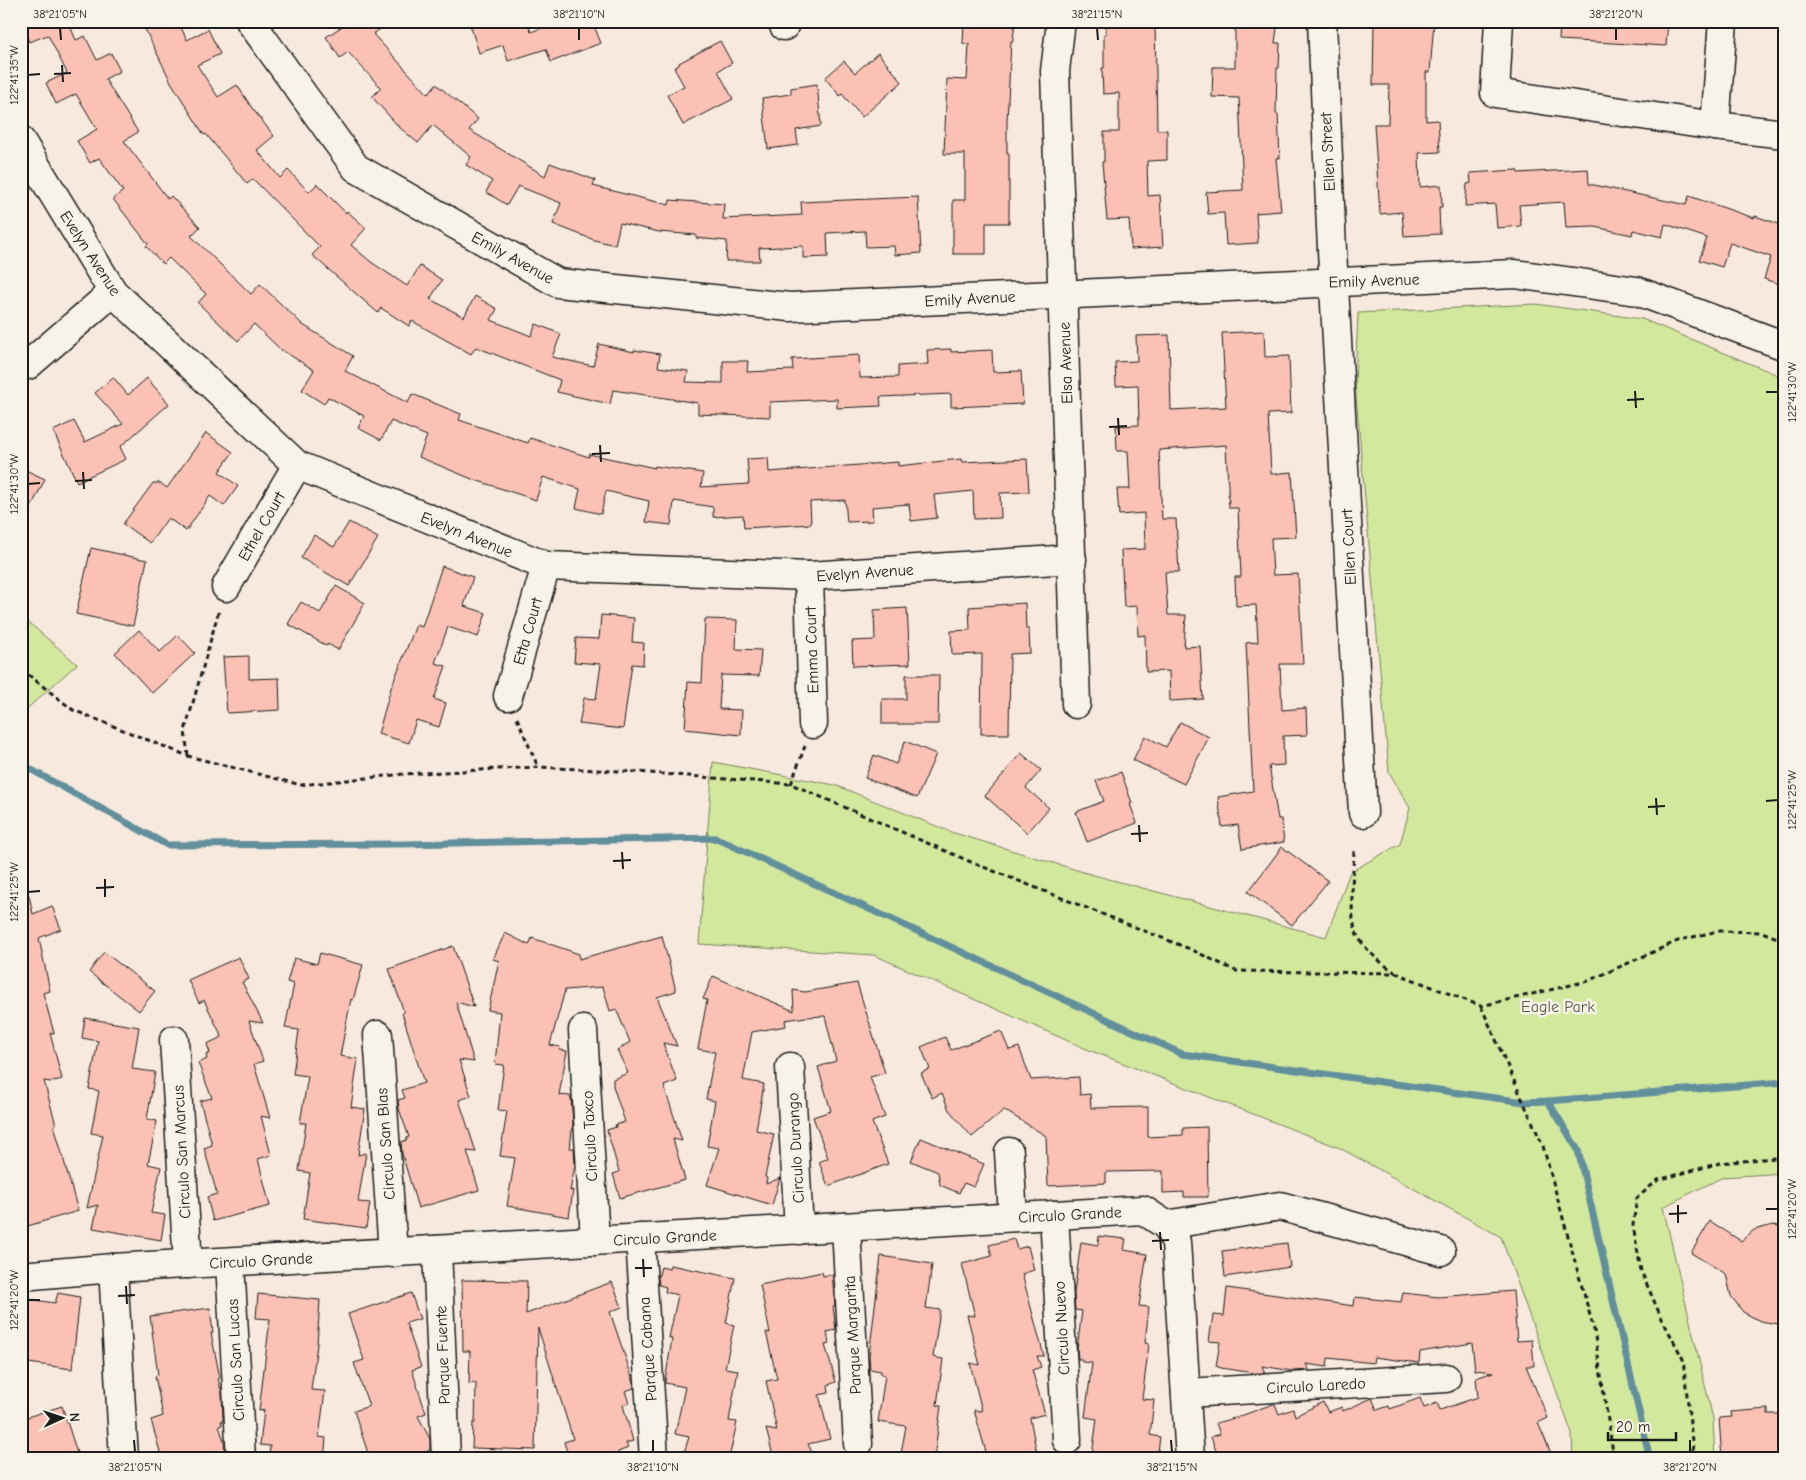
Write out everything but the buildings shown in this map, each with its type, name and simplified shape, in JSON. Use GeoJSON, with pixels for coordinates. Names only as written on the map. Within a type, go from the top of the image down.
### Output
{"type":"FeatureCollection","features":[{"type":"Feature","properties":{"kind":"street","name":"Emily Avenue"},"geometry":{"type":"LineString","coordinates":[[250,21],[356,168],[558,283],[790,307],[1515,274],[1637,291],[1785,346]]}},
{"type":"Feature","properties":{"kind":"street","name":"Elsa Avenue"},"geometry":{"type":"LineString","coordinates":[[1061,21],[1055,70],[1076,704]]}},
{"type":"Feature","properties":{"kind":"street","name":"Ellen Street"},"geometry":{"type":"LineString","coordinates":[[1322,21],[1334,282]]}},
{"type":"Feature","properties":{"kind":"street"},"geometry":{"type":"LineString","coordinates":[[1500,21],[1496,93],[1715,126],[1785,134]]}},
{"type":"Feature","properties":{"kind":"street"},"geometry":{"type":"LineString","coordinates":[[1715,126],[1724,21]]}},
{"type":"Feature","properties":{"kind":"street","name":"Evelyn Avenue"},"geometry":{"type":"LineString","coordinates":[[21,141],[113,292],[297,465],[546,566],[809,576],[1072,559]]}},
{"type":"Feature","properties":{"kind":"street","name":"Ellen Court"},"geometry":{"type":"LineString","coordinates":[[1334,282],[1362,813]]}},
{"type":"Feature","properties":{"kind":"street"},"geometry":{"type":"LineString","coordinates":[[28,366],[113,292]]}},
{"type":"Feature","properties":{"kind":"street","name":"Ethel Court"},"geometry":{"type":"LineString","coordinates":[[226,587],[297,465]]}},
{"type":"Feature","properties":{"kind":"street","name":"Etta Court"},"geometry":{"type":"LineString","coordinates":[[508,696],[546,566]]}},
{"type":"Feature","properties":{"kind":"street","name":"Emma Court"},"geometry":{"type":"LineString","coordinates":[[809,576],[813,724]]}},
{"type":"Feature","properties":{"kind":"street","name":"Circulo Taxco"},"geometry":{"type":"LineString","coordinates":[[583,1030],[595,1241]]}},
{"type":"Feature","properties":{"kind":"street","name":"Circulo San Blas"},"geometry":{"type":"LineString","coordinates":[[378,1035],[393,1253]]}},
{"type":"Feature","properties":{"kind":"street","name":"Circulo San Marcus"},"geometry":{"type":"LineString","coordinates":[[174,1040],[188,1264]]}},
{"type":"Feature","properties":{"kind":"street","name":"Circulo Durango"},"geometry":{"type":"LineString","coordinates":[[790,1066],[799,1230]]}},
{"type":"Feature","properties":{"kind":"street"},"geometry":{"type":"LineString","coordinates":[[1010,1152],[1012,1217]]}},
{"type":"Feature","properties":{"kind":"street"},"geometry":{"type":"LineString","coordinates":[[1190,1459],[1176,1242],[1166,1225],[1280,1206],[1441,1251]]}},
{"type":"Feature","properties":{"kind":"street","name":"Circulo Grande"},"geometry":{"type":"LineString","coordinates":[[21,1276],[113,1268],[1143,1210],[1166,1225]]}},
{"type":"Feature","properties":{"kind":"street","name":"Circulo Nuevo"},"geometry":{"type":"LineString","coordinates":[[1054,1215],[1067,1440]]}},
{"type":"Feature","properties":{"kind":"street","name":"Parque Margarita"},"geometry":{"type":"LineString","coordinates":[[846,1227],[858,1444]]}},
{"type":"Feature","properties":{"kind":"street","name":"Parque Cabana"},"geometry":{"type":"LineString","coordinates":[[640,1238],[654,1459]]}},
{"type":"Feature","properties":{"kind":"street","name":"Parque Fuente"},"geometry":{"type":"LineString","coordinates":[[437,1250],[446,1459]]}},
{"type":"Feature","properties":{"kind":"street","name":"Circulo San Lucas"},"geometry":{"type":"LineString","coordinates":[[230,1262],[241,1459]]}},
{"type":"Feature","properties":{"kind":"street"},"geometry":{"type":"LineString","coordinates":[[113,1268],[124,1459]]}},
{"type":"Feature","properties":{"kind":"street","name":"Circulo Laredo"},"geometry":{"type":"LineString","coordinates":[[1186,1393],[1446,1378]]}},
{"type":"Feature","properties":{"kind":"path"},"geometry":{"type":"LineString","coordinates":[[188,756],[185,731],[226,587]]}},
{"type":"Feature","properties":{"kind":"path"},"geometry":{"type":"LineString","coordinates":[[21,668],[73,710],[188,756],[301,785],[404,774],[538,767],[637,772],[791,784],[971,862],[1190,948],[1236,971],[1396,973]]}},
{"type":"Feature","properties":{"kind":"path"},"geometry":{"type":"LineString","coordinates":[[508,696],[538,767]]}},
{"type":"Feature","properties":{"kind":"path"},"geometry":{"type":"LineString","coordinates":[[791,784],[813,724]]}},
{"type":"Feature","properties":{"kind":"path"},"geometry":{"type":"LineString","coordinates":[[1354,851],[1352,903],[1356,932],[1372,956],[1396,973],[1481,1006],[1588,981],[1680,940],[1718,930],[1762,932],[1785,941]]}},
{"type":"Feature","properties":{"kind":"path"},"geometry":{"type":"LineString","coordinates":[[1481,1006],[1543,1146],[1594,1330],[1614,1459]]}},
{"type":"Feature","properties":{"kind":"path"},"geometry":{"type":"LineString","coordinates":[[1694,1459],[1683,1359],[1661,1317],[1641,1271],[1633,1225],[1637,1198],[1658,1180],[1711,1165],[1785,1157]]}},
{"type":"Feature","properties":{"kind":"green space","name":"Eagle Park"},"geometry":{"type":"Polygon","coordinates":[[[1536,304],[1642,319],[1785,378],[1785,1173],[1723,1177],[1663,1207],[1713,1419],[1715,1459],[1573,1459],[1572,1434],[1501,1237],[1340,1148],[1084,1048],[874,955],[699,944],[713,762],[835,785],[951,832],[1090,874],[1326,937],[1350,872],[1400,844],[1410,808],[1389,772],[1355,384],[1358,313],[1536,304]]]}},
{"type":"Feature","properties":{"kind":"green space"},"geometry":{"type":"Polygon","coordinates":[[[21,616],[77,664],[21,714],[21,616]]]}},
{"type":"Feature","properties":{"kind":"waterway"},"geometry":{"type":"LineString","coordinates":[[21,764],[167,845],[402,844],[716,838],[1182,1054],[1524,1102],[1785,1082]]}},
{"type":"Feature","properties":{"kind":"waterway"},"geometry":{"type":"LineString","coordinates":[[1548,1101],[1578,1150],[1650,1459]]}}]}
